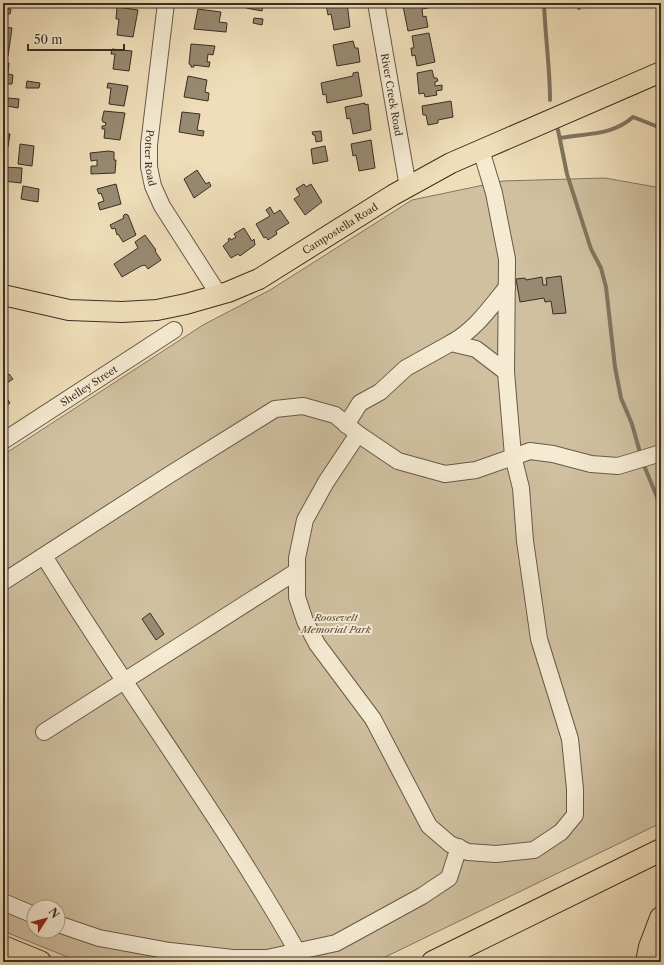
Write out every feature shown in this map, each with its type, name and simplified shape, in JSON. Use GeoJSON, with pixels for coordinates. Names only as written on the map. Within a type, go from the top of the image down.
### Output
{"type":"FeatureCollection","features":[{"type":"Feature","properties":{"kind":"highway"},"geometry":{"type":"LineString","coordinates":[[433,962],[661,850]]}},
{"type":"Feature","properties":{"kind":"highway"},"geometry":{"type":"LineString","coordinates":[[647,962],[650,947],[661,918]]}},
{"type":"Feature","properties":{"kind":"highway"},"geometry":{"type":"LineString","coordinates":[[3,947],[40,962]]}},
{"type":"Feature","properties":{"kind":"highway"},"geometry":{"type":"LineString","coordinates":[[3,960],[8,962]]}},
{"type":"Feature","properties":{"kind":"main road","name":"Campostella Road"},"geometry":{"type":"LineString","coordinates":[[3,295],[69,310],[122,312],[157,310],[219,295],[259,279],[408,187],[451,163],[661,72]]}},
{"type":"Feature","properties":{"kind":"street","name":"Potter Road"},"geometry":{"type":"LineString","coordinates":[[166,3],[148,146],[149,167],[153,186],[162,206],[219,295]]}},
{"type":"Feature","properties":{"kind":"street","name":"River Creek Road"},"geometry":{"type":"LineString","coordinates":[[376,3],[408,187]]}},
{"type":"Feature","properties":{"kind":"street"},"geometry":{"type":"LineString","coordinates":[[481,150],[494,193],[507,259],[507,286],[506,372],[513,456],[521,488],[525,541],[539,639],[570,739],[575,789],[575,815],[561,832],[534,850],[496,854],[468,852],[450,844],[430,826],[373,719],[317,644],[304,621],[297,597],[297,558],[305,520],[326,482],[352,429],[360,403],[380,392],[406,368],[464,336],[507,286]]}},
{"type":"Feature","properties":{"kind":"street","name":"Shelley Street"},"geometry":{"type":"LineString","coordinates":[[3,441],[174,330]]}},
{"type":"Feature","properties":{"kind":"street"},"geometry":{"type":"LineString","coordinates":[[451,343],[476,349],[506,372]]}},
{"type":"Feature","properties":{"kind":"street"},"geometry":{"type":"LineString","coordinates":[[3,582],[275,409],[303,406],[335,415],[352,429],[398,461],[445,474],[476,470],[530,451],[553,454],[590,464],[618,466],[657,454]]}},
{"type":"Feature","properties":{"kind":"street"},"geometry":{"type":"LineString","coordinates":[[44,556],[123,681],[266,898],[297,951]]}},
{"type":"Feature","properties":{"kind":"street"},"geometry":{"type":"LineString","coordinates":[[44,732],[297,571]]}},
{"type":"Feature","properties":{"kind":"street"},"geometry":{"type":"LineString","coordinates":[[66,927],[99,938],[170,951],[233,958],[267,958],[336,943],[422,896],[449,878],[459,848]]}},
{"type":"Feature","properties":{"kind":"street"},"geometry":{"type":"LineString","coordinates":[[3,902],[26,912]]}},
{"type":"Feature","properties":{"kind":"green space","name":"Roosevelt Memorial Park"},"geometry":{"type":"Polygon","coordinates":[[[605,178],[661,188],[661,823],[375,962],[80,962],[3,931],[3,455],[203,325],[270,290],[412,200],[503,181],[605,178]]]}},
{"type":"Feature","properties":{"kind":"building"},"geometry":{"type":"Polygon","coordinates":[[[3,3],[8,3],[8,9],[11,9],[10,14],[3,13],[3,3]]]}},
{"type":"Feature","properties":{"kind":"building"},"geometry":{"type":"Polygon","coordinates":[[[247,3],[263,3],[262,11],[246,8],[247,3]]]}},
{"type":"Feature","properties":{"kind":"building"},"geometry":{"type":"Polygon","coordinates":[[[347,3],[350,27],[334,30],[331,14],[328,15],[326,4],[347,3]]]}},
{"type":"Feature","properties":{"kind":"building"},"geometry":{"type":"Polygon","coordinates":[[[432,3],[433,7],[422,9],[423,17],[426,16],[428,27],[408,31],[403,6],[405,6],[405,4],[432,3]]]}},
{"type":"Feature","properties":{"kind":"building"},"geometry":{"type":"Polygon","coordinates":[[[117,7],[138,10],[133,37],[117,35],[119,19],[116,19],[117,7]]]}},
{"type":"Feature","properties":{"kind":"building"},"geometry":{"type":"Polygon","coordinates":[[[198,9],[221,12],[219,22],[227,23],[226,32],[194,29],[198,9]]]}},
{"type":"Feature","properties":{"kind":"building"},"geometry":{"type":"Polygon","coordinates":[[[254,18],[263,19],[262,25],[253,23],[254,18]]]}},
{"type":"Feature","properties":{"kind":"building"},"geometry":{"type":"Polygon","coordinates":[[[4,27],[12,28],[8,56],[3,55],[4,27]]]}},
{"type":"Feature","properties":{"kind":"building"},"geometry":{"type":"Polygon","coordinates":[[[429,33],[435,62],[417,66],[415,55],[412,56],[411,48],[414,48],[412,36],[429,33]]]}},
{"type":"Feature","properties":{"kind":"building"},"geometry":{"type":"Polygon","coordinates":[[[353,41],[355,48],[358,48],[360,62],[337,66],[333,45],[353,41]]]}},
{"type":"Feature","properties":{"kind":"building"},"geometry":{"type":"Polygon","coordinates":[[[191,44],[215,46],[213,55],[208,54],[207,62],[210,62],[209,67],[194,65],[194,67],[191,67],[189,64],[191,44]]]}},
{"type":"Feature","properties":{"kind":"building"},"geometry":{"type":"Polygon","coordinates":[[[112,49],[132,51],[129,71],[113,69],[115,54],[111,54],[112,49]]]}},
{"type":"Feature","properties":{"kind":"building"},"geometry":{"type":"Polygon","coordinates":[[[3,63],[9,63],[8,74],[13,75],[12,84],[3,84],[3,63]]]}},
{"type":"Feature","properties":{"kind":"building"},"geometry":{"type":"Polygon","coordinates":[[[432,70],[434,78],[437,78],[438,81],[435,82],[435,86],[442,85],[442,90],[436,91],[437,95],[425,97],[424,93],[419,94],[417,73],[432,70]]]}},
{"type":"Feature","properties":{"kind":"building"},"geometry":{"type":"Polygon","coordinates":[[[358,72],[362,96],[327,103],[326,94],[323,95],[321,83],[353,76],[353,73],[358,72]]]}},
{"type":"Feature","properties":{"kind":"building"},"geometry":{"type":"Polygon","coordinates":[[[188,76],[207,80],[205,92],[209,93],[208,101],[184,97],[188,76]]]}},
{"type":"Feature","properties":{"kind":"building"},"geometry":{"type":"Polygon","coordinates":[[[27,81],[40,83],[39,88],[26,88],[27,81]]]}},
{"type":"Feature","properties":{"kind":"building"},"geometry":{"type":"Polygon","coordinates":[[[108,83],[128,86],[124,106],[109,104],[111,88],[107,88],[108,83]]]}},
{"type":"Feature","properties":{"kind":"building"},"geometry":{"type":"Polygon","coordinates":[[[8,98],[19,99],[18,108],[7,106],[8,98]]]}},
{"type":"Feature","properties":{"kind":"building"},"geometry":{"type":"Polygon","coordinates":[[[451,101],[453,117],[438,120],[438,123],[428,125],[426,115],[423,115],[422,106],[451,101]]]}},
{"type":"Feature","properties":{"kind":"building"},"geometry":{"type":"Polygon","coordinates":[[[365,103],[365,105],[368,104],[371,130],[353,134],[350,118],[347,119],[345,107],[365,103]]]}},
{"type":"Feature","properties":{"kind":"building"},"geometry":{"type":"Polygon","coordinates":[[[104,111],[125,113],[120,140],[104,138],[105,129],[102,129],[102,126],[105,126],[106,123],[102,120],[104,111]]]}},
{"type":"Feature","properties":{"kind":"building"},"geometry":{"type":"Polygon","coordinates":[[[182,112],[200,114],[197,130],[204,131],[203,136],[179,132],[182,112]]]}},
{"type":"Feature","properties":{"kind":"building"},"geometry":{"type":"Polygon","coordinates":[[[321,131],[322,141],[316,142],[315,135],[313,135],[312,132],[321,131]]]}},
{"type":"Feature","properties":{"kind":"building"},"geometry":{"type":"Polygon","coordinates":[[[3,133],[10,134],[8,147],[3,147],[3,133]]]}},
{"type":"Feature","properties":{"kind":"building"},"geometry":{"type":"Polygon","coordinates":[[[371,140],[375,168],[359,171],[356,155],[353,156],[351,144],[371,140]]]}},
{"type":"Feature","properties":{"kind":"building"},"geometry":{"type":"Polygon","coordinates":[[[20,144],[34,146],[32,166],[18,164],[20,144]]]}},
{"type":"Feature","properties":{"kind":"building"},"geometry":{"type":"Polygon","coordinates":[[[325,146],[328,161],[313,164],[311,149],[325,146]]]}},
{"type":"Feature","properties":{"kind":"building"},"geometry":{"type":"Polygon","coordinates":[[[109,151],[114,152],[114,160],[116,160],[115,173],[91,174],[91,166],[97,166],[97,160],[91,161],[90,153],[109,151]]]}},
{"type":"Feature","properties":{"kind":"building"},"geometry":{"type":"Polygon","coordinates":[[[3,167],[22,168],[21,183],[3,181],[3,167]]]}},
{"type":"Feature","properties":{"kind":"building"},"geometry":{"type":"Polygon","coordinates":[[[197,170],[206,184],[209,182],[211,186],[194,198],[184,179],[197,170]]]}},
{"type":"Feature","properties":{"kind":"building"},"geometry":{"type":"Polygon","coordinates":[[[116,184],[121,204],[100,210],[98,203],[104,201],[101,193],[99,194],[97,189],[116,184]]]}},
{"type":"Feature","properties":{"kind":"building"},"geometry":{"type":"Polygon","coordinates":[[[304,184],[306,187],[311,184],[322,202],[305,215],[294,199],[300,195],[296,189],[304,184]]]}},
{"type":"Feature","properties":{"kind":"building"},"geometry":{"type":"Polygon","coordinates":[[[23,186],[39,189],[38,202],[21,199],[23,186]]]}},
{"type":"Feature","properties":{"kind":"building"},"geometry":{"type":"Polygon","coordinates":[[[270,207],[274,214],[280,210],[289,223],[276,231],[277,234],[268,240],[266,237],[264,238],[256,224],[270,216],[266,210],[270,207]]]}},
{"type":"Feature","properties":{"kind":"building"},"geometry":{"type":"Polygon","coordinates":[[[125,214],[128,215],[136,235],[123,242],[118,234],[117,235],[115,228],[112,229],[110,225],[124,218],[123,216],[125,214]]]}},
{"type":"Feature","properties":{"kind":"building"},"geometry":{"type":"Polygon","coordinates":[[[244,228],[252,241],[254,239],[255,245],[240,256],[238,254],[231,258],[223,246],[229,241],[228,239],[230,238],[231,240],[236,237],[234,234],[244,228]]]}},
{"type":"Feature","properties":{"kind":"building"},"geometry":{"type":"Polygon","coordinates":[[[145,235],[161,260],[148,269],[145,265],[141,266],[122,277],[114,264],[138,248],[135,242],[145,235]]]}},
{"type":"Feature","properties":{"kind":"building"},"geometry":{"type":"Polygon","coordinates":[[[561,276],[566,313],[553,314],[551,301],[545,302],[544,298],[520,302],[516,279],[525,278],[526,280],[542,277],[543,285],[547,285],[546,278],[561,276]]]}},
{"type":"Feature","properties":{"kind":"building"},"geometry":{"type":"Polygon","coordinates":[[[9,374],[13,379],[4,385],[3,378],[9,374]]]}},
{"type":"Feature","properties":{"kind":"building"},"geometry":{"type":"Polygon","coordinates":[[[3,392],[10,403],[3,409],[3,392]]]}},
{"type":"Feature","properties":{"kind":"building"},"geometry":{"type":"Polygon","coordinates":[[[150,613],[164,634],[156,640],[142,619],[150,613]]]}},
{"type":"Feature","properties":{"kind":"waterway"},"geometry":{"type":"LineString","coordinates":[[544,3],[550,100]]}},
{"type":"Feature","properties":{"kind":"waterway"},"geometry":{"type":"LineString","coordinates":[[578,3],[579,8]]}},
{"type":"Feature","properties":{"kind":"waterway"},"geometry":{"type":"LineString","coordinates":[[560,138],[608,131],[625,123],[633,117],[661,128]]}},
{"type":"Feature","properties":{"kind":"waterway"},"geometry":{"type":"LineString","coordinates":[[558,130],[567,174],[591,249],[601,268],[606,287],[615,367],[621,398],[632,424],[641,456]]}},
{"type":"Feature","properties":{"kind":"waterway"},"geometry":{"type":"LineString","coordinates":[[643,463],[657,497],[661,515]]}}]}
